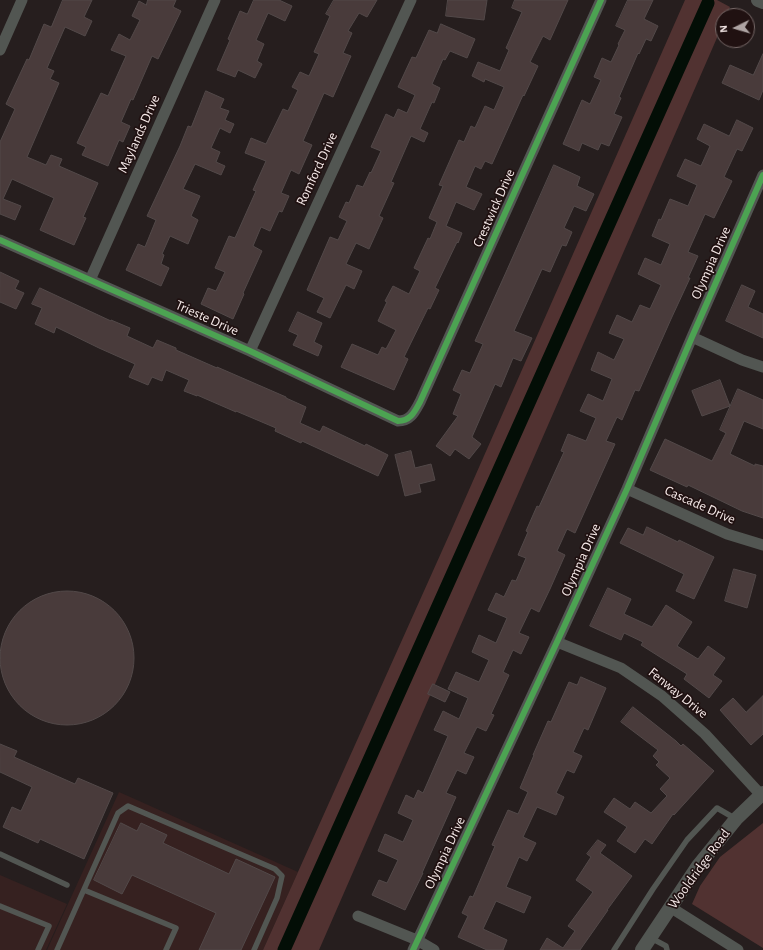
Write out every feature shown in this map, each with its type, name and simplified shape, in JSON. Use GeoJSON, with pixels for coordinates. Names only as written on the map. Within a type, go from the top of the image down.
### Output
{"type":"FeatureCollection","features":[{"type":"Feature","properties":{"kind":"street"},"geometry":{"type":"LineString","coordinates":[[0,50],[22,0]]}},
{"type":"Feature","properties":{"kind":"street","name":"Maylands Drive"},"geometry":{"type":"LineString","coordinates":[[90,280],[215,0]]}},
{"type":"Feature","properties":{"kind":"street","name":"Romford Drive"},"geometry":{"type":"LineString","coordinates":[[250,351],[410,0]]}},
{"type":"Feature","properties":{"kind":"street","name":"Crestwick Drive"},"geometry":{"type":"LineString","coordinates":[[404,421],[412,416],[420,402],[601,0]]}},
{"type":"Feature","properties":{"kind":"street"},"geometry":{"type":"LineString","coordinates":[[758,0],[763,2]]}},
{"type":"Feature","properties":{"kind":"street","name":"Olympia Drive"},"geometry":{"type":"LineString","coordinates":[[415,945],[627,489],[692,337],[760,190],[763,176]]}},
{"type":"Feature","properties":{"kind":"street","name":"Trieste Drive"},"geometry":{"type":"LineString","coordinates":[[0,240],[250,351],[398,421],[404,421]]}},
{"type":"Feature","properties":{"kind":"street"},"geometry":{"type":"LineString","coordinates":[[692,337],[742,360],[763,367]]}},
{"type":"Feature","properties":{"kind":"street","name":"Cascade Drive"},"geometry":{"type":"LineString","coordinates":[[627,489],[727,534],[763,545]]}},
{"type":"Feature","properties":{"kind":"street","name":"Fenway Drive"},"geometry":{"type":"LineString","coordinates":[[557,642],[621,668],[662,696],[705,734],[762,794]]}},
{"type":"Feature","properties":{"kind":"street","name":"Wooldridge Road"},"geometry":{"type":"LineString","coordinates":[[642,950],[698,866],[736,819],[762,794]]}},
{"type":"Feature","properties":{"kind":"street"},"geometry":{"type":"LineString","coordinates":[[670,907],[738,950]]}},
{"type":"Feature","properties":{"kind":"street"},"geometry":{"type":"LineString","coordinates":[[358,916],[415,945],[434,950]]}},
{"type":"Feature","properties":{"kind":"lane"},"geometry":{"type":"LineString","coordinates":[[57,950],[118,813],[128,806],[275,869],[282,876],[277,898],[254,950]]}},
{"type":"Feature","properties":{"kind":"lane"},"geometry":{"type":"LineString","coordinates":[[614,950],[653,888],[687,840],[717,808],[736,819]]}},
{"type":"Feature","properties":{"kind":"lane"},"geometry":{"type":"LineString","coordinates":[[0,854],[67,885]]}},
{"type":"Feature","properties":{"kind":"lane"},"geometry":{"type":"LineString","coordinates":[[84,890],[176,928],[166,950]]}},
{"type":"Feature","properties":{"kind":"lane"},"geometry":{"type":"LineString","coordinates":[[0,906],[49,926],[38,950]]}},
{"type":"Feature","properties":{"kind":"lane"},"geometry":{"type":"LineString","coordinates":[[650,937],[666,946],[667,950]]}},
{"type":"Feature","properties":{"kind":"shaded area"},"geometry":{"type":"Polygon","coordinates":[[[685,0],[717,0],[730,7],[715,8],[715,42],[319,950],[263,950],[450,533],[685,0]]]}},
{"type":"Feature","properties":{"kind":"shaded area"},"geometry":{"type":"Polygon","coordinates":[[[119,792],[298,872],[263,950],[47,950],[119,792]]]}},
{"type":"Feature","properties":{"kind":"shaded area"},"geometry":{"type":"Polygon","coordinates":[[[763,823],[763,948],[692,904],[700,886],[720,857],[763,823]]]}},
{"type":"Feature","properties":{"kind":"shaded area"},"geometry":{"type":"Polygon","coordinates":[[[0,875],[67,904],[46,950],[0,950],[0,875]]]}},
{"type":"Feature","properties":{"kind":"building"},"geometry":{"type":"Polygon","coordinates":[[[63,0],[92,0],[84,17],[92,21],[85,36],[65,27],[47,68],[54,71],[50,79],[59,83],[27,157],[46,165],[51,155],[62,159],[59,166],[98,183],[83,217],[86,218],[74,245],[40,230],[54,198],[12,179],[3,199],[21,206],[15,220],[0,214],[0,142],[15,109],[6,104],[27,59],[29,60],[44,24],[51,27],[63,0]]]}},
{"type":"Feature","properties":{"kind":"building"},"geometry":{"type":"Polygon","coordinates":[[[148,0],[176,0],[173,7],[181,11],[158,59],[152,56],[133,100],[131,99],[121,122],[130,126],[123,142],[119,140],[108,166],[82,155],[86,147],[77,143],[101,93],[108,96],[126,56],[111,50],[119,34],[130,40],[140,20],[132,16],[139,1],[146,5],[148,0]]]}},
{"type":"Feature","properties":{"kind":"building"},"geometry":{"type":"Polygon","coordinates":[[[254,0],[279,0],[292,6],[285,21],[268,13],[256,40],[264,44],[257,61],[262,64],[255,78],[238,70],[235,77],[217,70],[230,40],[228,39],[240,11],[247,14],[254,0]]]}},
{"type":"Feature","properties":{"kind":"building"},"geometry":{"type":"Polygon","coordinates":[[[334,0],[377,0],[367,17],[359,13],[348,31],[352,33],[343,53],[351,56],[333,97],[324,93],[303,141],[312,145],[299,174],[291,170],[281,193],[289,196],[282,212],[279,211],[270,231],[261,227],[253,246],[262,251],[233,319],[201,304],[208,288],[216,291],[225,272],[215,268],[229,236],[235,238],[256,191],[253,190],[266,161],[245,153],[251,138],[266,144],[283,109],[288,111],[298,90],[292,87],[300,72],[309,76],[319,54],[314,52],[330,16],[326,14],[334,0]]]}},
{"type":"Feature","properties":{"kind":"building"},"geometry":{"type":"Polygon","coordinates":[[[448,0],[487,0],[484,20],[446,16],[448,0]]]}},
{"type":"Feature","properties":{"kind":"building"},"geometry":{"type":"Polygon","coordinates":[[[515,0],[568,0],[550,40],[543,36],[530,62],[538,66],[524,96],[523,95],[492,164],[485,161],[481,169],[475,166],[466,187],[482,194],[474,210],[456,202],[446,226],[462,233],[435,288],[439,290],[430,309],[428,308],[404,357],[408,359],[394,390],[341,367],[352,344],[378,355],[382,347],[386,349],[396,330],[378,321],[387,302],[385,301],[393,286],[409,294],[420,271],[414,268],[428,238],[430,239],[437,222],[429,218],[443,186],[439,185],[459,140],[464,142],[471,126],[475,128],[485,106],[494,110],[504,87],[485,79],[484,82],[472,76],[478,62],[500,71],[509,50],[506,48],[522,12],[512,8],[515,0]]]}},
{"type":"Feature","properties":{"kind":"building"},"geometry":{"type":"Polygon","coordinates":[[[628,0],[653,0],[644,19],[658,26],[651,41],[646,39],[639,54],[638,53],[619,97],[621,98],[614,114],[622,117],[609,146],[601,143],[598,150],[582,143],[579,151],[563,144],[582,100],[590,104],[601,80],[594,77],[602,58],[611,62],[619,45],[618,44],[625,30],[616,26],[628,0]]]}},
{"type":"Feature","properties":{"kind":"building"},"geometry":{"type":"Polygon","coordinates":[[[441,24],[475,39],[467,58],[450,51],[445,60],[443,59],[432,84],[440,88],[420,129],[428,133],[424,142],[411,136],[391,182],[394,183],[379,216],[383,218],[369,249],[356,243],[346,264],[362,271],[354,289],[346,285],[330,318],[317,312],[324,298],[307,290],[330,237],[338,240],[347,221],[339,217],[346,202],[349,203],[357,185],[363,187],[381,151],[371,147],[386,114],[394,118],[398,109],[407,113],[415,95],[398,87],[412,57],[416,58],[429,30],[437,33],[441,24]]]}},
{"type":"Feature","properties":{"kind":"building"},"geometry":{"type":"Polygon","coordinates":[[[763,54],[763,90],[759,100],[722,83],[730,65],[753,75],[763,54]]]}},
{"type":"Feature","properties":{"kind":"building"},"geometry":{"type":"Polygon","coordinates":[[[206,91],[224,99],[220,108],[229,111],[225,120],[234,124],[230,133],[220,128],[211,148],[220,152],[216,162],[225,166],[221,175],[195,164],[183,189],[200,196],[191,216],[198,220],[188,244],[170,236],[162,254],[164,255],[161,264],[169,268],[161,286],[126,270],[138,244],[145,247],[156,220],[147,216],[188,126],[191,127],[206,91]]]}},
{"type":"Feature","properties":{"kind":"building"},"geometry":{"type":"Polygon","coordinates":[[[737,120],[753,128],[742,151],[737,149],[724,177],[732,181],[714,218],[705,214],[688,252],[698,256],[688,278],[690,278],[639,391],[635,390],[622,420],[617,417],[606,441],[615,444],[575,533],[567,529],[557,551],[565,555],[539,612],[531,608],[519,633],[529,637],[521,654],[513,650],[503,672],[509,675],[491,714],[494,715],[486,731],[477,727],[464,753],[474,757],[466,774],[457,770],[446,793],[456,797],[405,910],[372,895],[379,880],[387,883],[398,860],[378,851],[385,834],[403,842],[413,820],[398,813],[406,795],[414,799],[418,790],[423,793],[448,736],[434,730],[443,711],[459,719],[468,698],[448,689],[456,672],[479,682],[489,660],[472,652],[479,635],[496,643],[507,618],[488,610],[496,593],[504,597],[512,580],[516,581],[526,558],[518,555],[528,532],[526,531],[537,506],[539,507],[564,452],[561,451],[568,434],[586,441],[596,418],[580,411],[588,394],[603,401],[612,379],[591,370],[598,352],[614,360],[624,339],[609,333],[617,315],[632,322],[640,305],[650,309],[661,285],[638,274],[645,258],[661,265],[670,244],[652,236],[670,199],[688,206],[697,185],[677,176],[685,159],[701,166],[710,146],[697,139],[704,124],[729,136],[737,120]]]}},
{"type":"Feature","properties":{"kind":"building"},"geometry":{"type":"Polygon","coordinates":[[[554,165],[580,177],[577,186],[594,194],[586,211],[574,206],[564,228],[572,232],[566,246],[562,245],[550,272],[542,269],[514,331],[532,338],[521,361],[513,358],[501,387],[495,384],[472,437],[481,444],[469,459],[455,449],[450,456],[436,446],[458,416],[453,414],[461,394],[453,390],[462,370],[470,373],[483,344],[475,341],[554,165]]]}},
{"type":"Feature","properties":{"kind":"building"},"geometry":{"type":"Polygon","coordinates":[[[0,272],[19,281],[15,289],[24,293],[16,309],[0,302],[0,272]]]}},
{"type":"Feature","properties":{"kind":"building"},"geometry":{"type":"Polygon","coordinates":[[[742,285],[755,291],[748,307],[763,314],[763,338],[726,321],[742,285]]]}},
{"type":"Feature","properties":{"kind":"building"},"geometry":{"type":"Polygon","coordinates":[[[40,288],[111,321],[130,328],[127,336],[153,348],[157,340],[176,348],[176,350],[306,407],[300,423],[320,432],[323,426],[388,455],[378,476],[302,441],[301,443],[275,431],[276,428],[184,391],[189,380],[166,370],[162,381],[152,377],[148,385],[129,377],[135,364],[56,327],[54,333],[35,324],[42,308],[32,304],[40,288]]]}},
{"type":"Feature","properties":{"kind":"building"},"geometry":{"type":"Polygon","coordinates":[[[298,312],[322,323],[314,342],[322,346],[318,356],[293,345],[298,335],[289,331],[298,312]]]}},
{"type":"Feature","properties":{"kind":"building"},"geometry":{"type":"Polygon","coordinates":[[[720,380],[730,406],[702,416],[692,391],[720,380]]]}},
{"type":"Feature","properties":{"kind":"building"},"geometry":{"type":"Polygon","coordinates":[[[738,389],[763,400],[763,429],[744,421],[730,454],[755,466],[755,464],[763,466],[763,518],[742,511],[688,485],[687,487],[650,470],[665,439],[712,461],[726,433],[720,430],[738,389]]]}},
{"type":"Feature","properties":{"kind":"building"},"geometry":{"type":"Polygon","coordinates":[[[411,451],[415,468],[431,464],[435,480],[419,484],[421,492],[405,496],[395,455],[411,451]]]}},
{"type":"Feature","properties":{"kind":"building"},"geometry":{"type":"Polygon","coordinates":[[[647,527],[678,542],[679,540],[714,557],[694,599],[676,591],[684,574],[620,543],[628,528],[643,535],[647,527]]]}},
{"type":"Feature","properties":{"kind":"building"},"geometry":{"type":"Polygon","coordinates":[[[734,569],[756,575],[747,608],[725,601],[734,569]]]}},
{"type":"Feature","properties":{"kind":"building"},"geometry":{"type":"Polygon","coordinates":[[[608,588],[631,599],[624,614],[652,627],[666,605],[692,622],[677,646],[698,659],[708,646],[725,658],[713,675],[722,681],[709,698],[684,679],[687,674],[641,645],[643,642],[624,633],[621,640],[590,626],[608,588]]]}},
{"type":"Feature","properties":{"kind":"building"},"geometry":{"type":"Polygon","coordinates":[[[67,591],[93,596],[104,602],[119,616],[129,632],[134,658],[129,684],[123,695],[109,710],[93,720],[67,725],[41,720],[30,714],[15,700],[5,684],[0,658],[5,632],[11,621],[25,606],[41,596],[67,591]]]}},
{"type":"Feature","properties":{"kind":"building"},"geometry":{"type":"Polygon","coordinates":[[[581,677],[606,688],[588,730],[584,728],[573,752],[582,756],[574,773],[567,770],[556,793],[564,797],[556,815],[537,807],[523,837],[536,843],[527,861],[519,857],[506,887],[531,897],[524,913],[496,901],[483,929],[507,940],[503,950],[487,950],[458,937],[468,916],[462,913],[470,896],[473,897],[495,846],[492,845],[508,810],[518,814],[528,792],[520,788],[548,721],[551,722],[569,682],[577,685],[581,677]]]}},
{"type":"Feature","properties":{"kind":"building"},"geometry":{"type":"Polygon","coordinates":[[[433,684],[450,692],[445,702],[428,694],[433,684]]]}},
{"type":"Feature","properties":{"kind":"building"},"geometry":{"type":"Polygon","coordinates":[[[763,696],[763,734],[751,745],[720,710],[733,698],[746,712],[763,696]]]}},
{"type":"Feature","properties":{"kind":"building"},"geometry":{"type":"Polygon","coordinates":[[[633,707],[681,746],[683,744],[714,771],[674,815],[673,814],[652,844],[645,839],[635,853],[617,841],[627,827],[604,812],[614,798],[630,809],[635,802],[651,813],[667,796],[660,789],[670,778],[656,765],[659,762],[653,756],[658,750],[621,722],[633,707]]]}},
{"type":"Feature","properties":{"kind":"building"},"geometry":{"type":"Polygon","coordinates":[[[0,744],[17,751],[14,757],[75,784],[78,778],[113,793],[84,859],[40,839],[38,843],[3,827],[12,807],[21,811],[32,787],[0,772],[0,744]]]}},
{"type":"Feature","properties":{"kind":"building"},"geometry":{"type":"Polygon","coordinates":[[[121,823],[137,831],[141,823],[167,835],[163,843],[229,874],[236,859],[275,877],[241,950],[199,950],[216,913],[132,875],[122,894],[94,880],[121,823]]]}},
{"type":"Feature","properties":{"kind":"building"},"geometry":{"type":"Polygon","coordinates":[[[598,840],[606,845],[600,853],[632,876],[580,950],[540,950],[547,938],[563,948],[575,931],[568,926],[593,892],[576,880],[591,857],[587,854],[598,840]]]}},
{"type":"Feature","properties":{"kind":"waterway"},"geometry":{"type":"LineString","coordinates":[[284,950],[708,3]]}},
{"type":"Feature","properties":{"kind":"cycle path"},"geometry":{"type":"LineString","coordinates":[[0,240],[250,351],[398,421],[402,421],[412,415],[420,402],[601,0]]}},
{"type":"Feature","properties":{"kind":"cycle path"},"geometry":{"type":"LineString","coordinates":[[413,950],[627,489],[763,175]]}}]}
